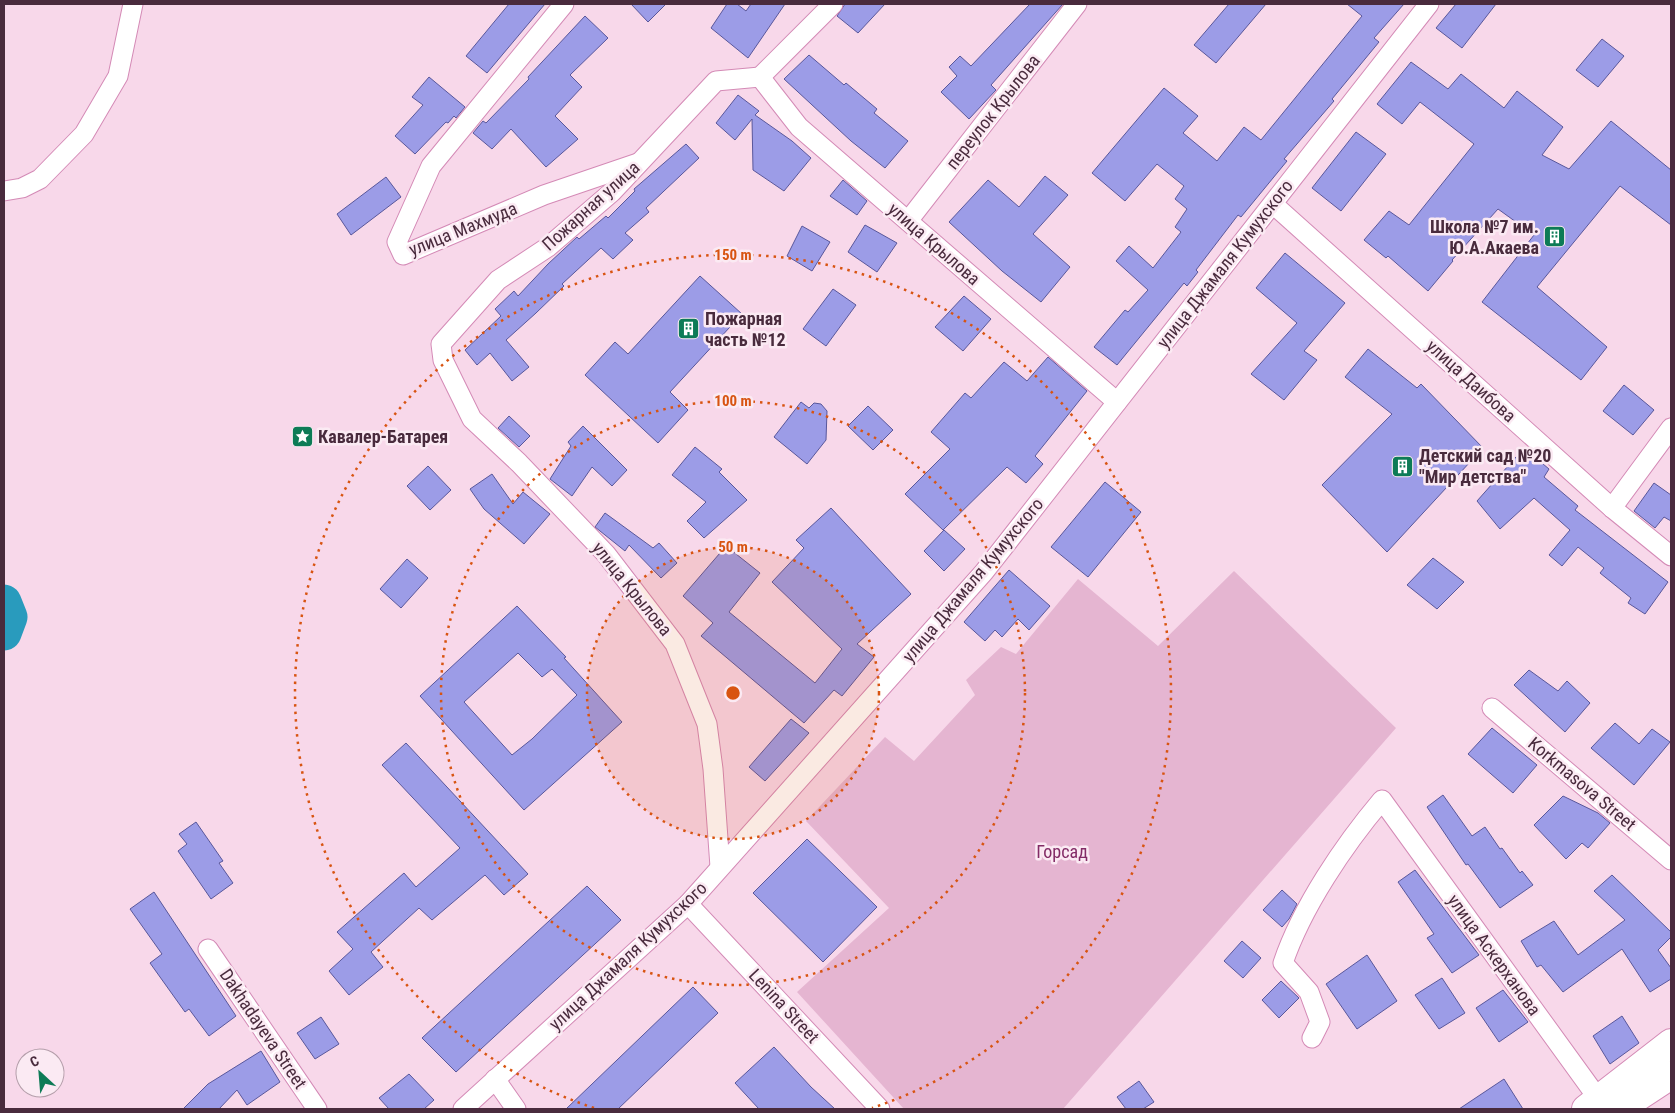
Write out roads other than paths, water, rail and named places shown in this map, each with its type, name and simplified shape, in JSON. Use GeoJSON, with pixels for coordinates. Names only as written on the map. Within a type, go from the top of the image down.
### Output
{"type":"FeatureCollection","features":[{"type":"Feature","properties":{"kind":"main road"},"geometry":{"type":"LineString","coordinates":[[1602,1107],[1671,1043]]}},
{"type":"Feature","properties":{"kind":"main road"},"geometry":{"type":"LineString","coordinates":[[1602,1107],[1671,1075]]}},
{"type":"Feature","properties":{"kind":"street"},"geometry":{"type":"LineString","coordinates":[[4,191],[22,188],[40,179],[84,134],[118,76],[133,4]]}},
{"type":"Feature","properties":{"kind":"street","name":"улица Махмуда"},"geometry":{"type":"LineString","coordinates":[[564,4],[431,166],[397,242],[403,255],[544,195],[641,162]]}},
{"type":"Feature","properties":{"kind":"street"},"geometry":{"type":"LineString","coordinates":[[760,77],[833,4]]}},
{"type":"Feature","properties":{"kind":"street","name":"переулок Крылова"},"geometry":{"type":"LineString","coordinates":[[908,221],[1077,4]]}},
{"type":"Feature","properties":{"kind":"street","name":"улица Джамаля Кумухского"},"geometry":{"type":"LineString","coordinates":[[462,1109],[688,904],[984,572],[1429,4]]}},
{"type":"Feature","properties":{"kind":"street","name":"Пожарная улица"},"geometry":{"type":"LineString","coordinates":[[443,360],[442,344],[498,280],[548,247],[612,192],[716,82],[760,77]]}},
{"type":"Feature","properties":{"kind":"street","name":"улица Крылова"},"geometry":{"type":"LineString","coordinates":[[760,77],[799,127],[1117,402]]}},
{"type":"Feature","properties":{"kind":"street","name":"улица Даибова"},"geometry":{"type":"LineString","coordinates":[[1273,204],[1612,508],[1671,556]]}},
{"type":"Feature","properties":{"kind":"street","name":"улица Крылова"},"geometry":{"type":"LineString","coordinates":[[443,360],[472,419],[519,463],[606,554],[675,644],[707,724],[713,769],[720,867]]}},
{"type":"Feature","properties":{"kind":"street"},"geometry":{"type":"LineString","coordinates":[[1612,508],[1671,428]]}},
{"type":"Feature","properties":{"kind":"street","name":"Korkmasova Street"},"geometry":{"type":"LineString","coordinates":[[1492,708],[1671,860]]}},
{"type":"Feature","properties":{"kind":"street","name":"улица Аскерханова"},"geometry":{"type":"LineString","coordinates":[[1312,1038],[1320,1022],[1308,992],[1283,963],[1292,936],[1325,881],[1356,831],[1382,800],[1602,1107]]}},
{"type":"Feature","properties":{"kind":"street","name":"Lenina Street"},"geometry":{"type":"LineString","coordinates":[[688,904],[880,1109]]}},
{"type":"Feature","properties":{"kind":"street","name":"Dakhadayeva Street"},"geometry":{"type":"LineString","coordinates":[[208,949],[317,1109]]}},
{"type":"Feature","properties":{"kind":"street"},"geometry":{"type":"LineString","coordinates":[[495,1078],[516,1109]]}},
{"type":"Feature","properties":{"kind":"waterway"},"geometry":{"type":"LineString","coordinates":[[4,602],[10,617],[4,633]]}},
{"type":"Feature","properties":{"kind":"place","name":"Школа №7 им. Ю.А.Акаева"},"geometry":{"type":"Point","coordinates":[1555,237]}},
{"type":"Feature","properties":{"kind":"place","name":"Пожарная часть №12"},"geometry":{"type":"Point","coordinates":[689,329]}},
{"type":"Feature","properties":{"kind":"place","name":"Кавалер-Батарея"},"geometry":{"type":"Point","coordinates":[302,437]}},
{"type":"Feature","properties":{"kind":"place","name":"Детский сад №20 \"Мир детства\""},"geometry":{"type":"Point","coordinates":[1403,466]}},
{"type":"Feature","properties":{"kind":"park label","name":"Горсад"},"geometry":{"type":"Point","coordinates":[1062,852]}}]}
